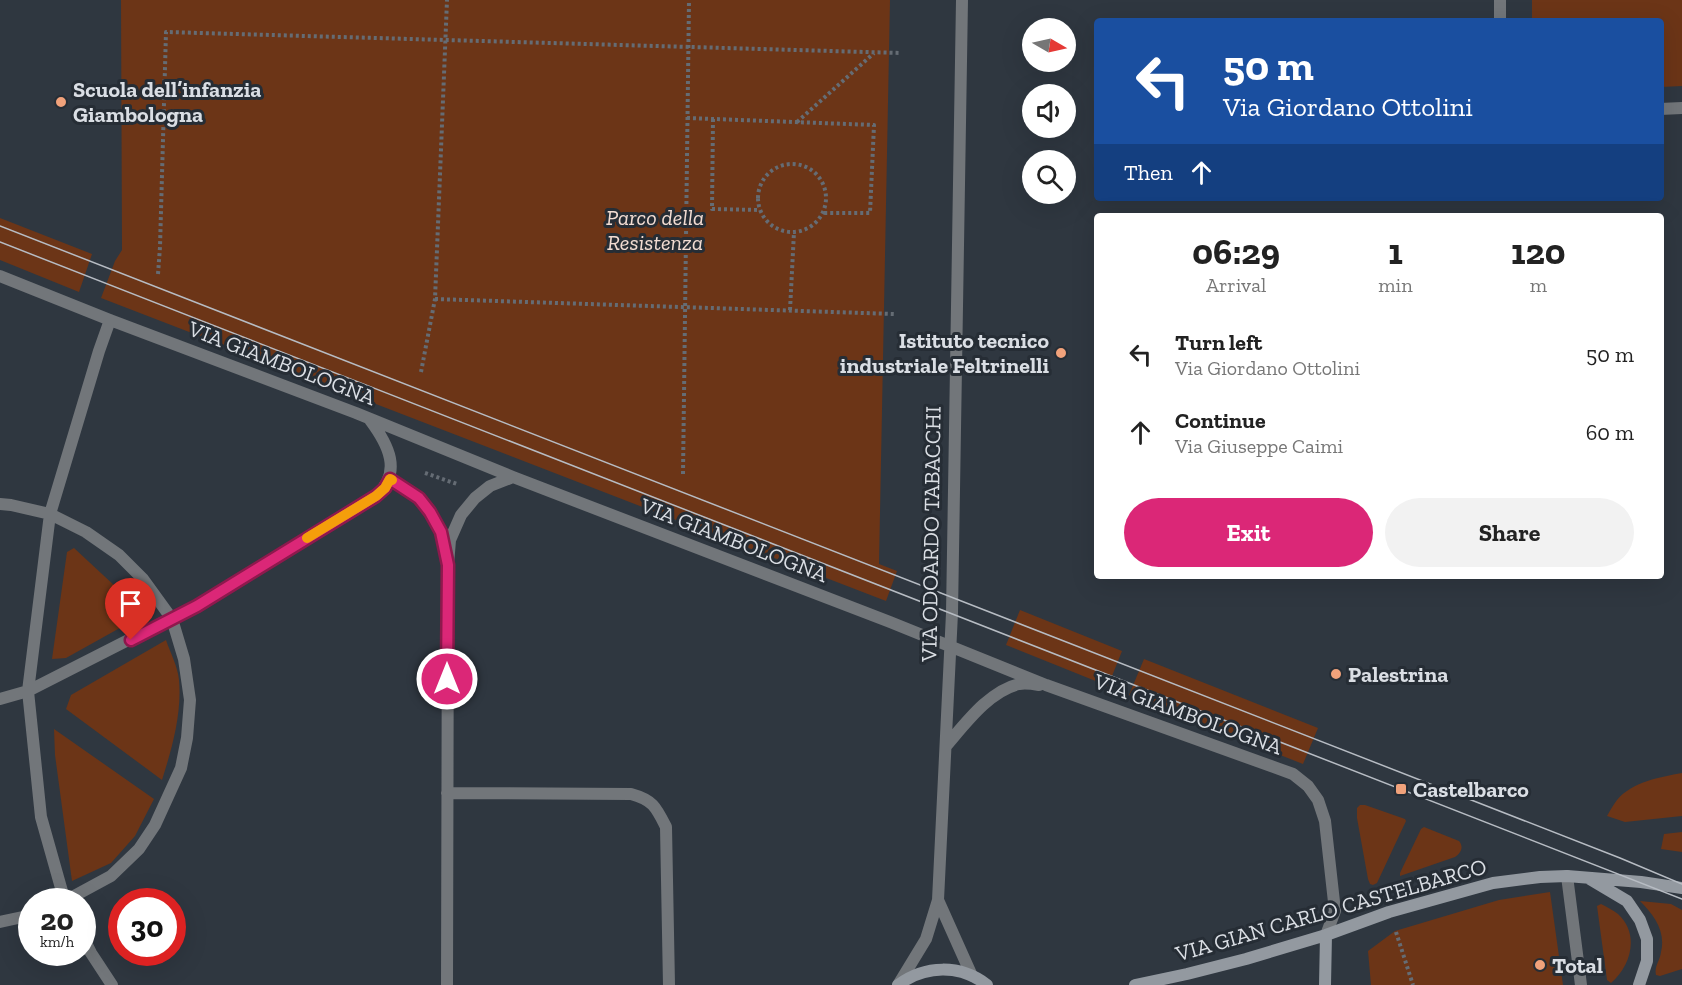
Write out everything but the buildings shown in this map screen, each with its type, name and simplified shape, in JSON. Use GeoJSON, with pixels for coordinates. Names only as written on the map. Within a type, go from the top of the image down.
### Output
{"type":"FeatureCollection","features":[{"type":"Feature","properties":{"kind":"main road","name":"VIA GIAN CARLO CASTELBARCO"},"geometry":{"type":"LineString","coordinates":[[1135,985],[1246,959],[1326,935],[1389,912],[1493,884],[1540,877],[1567,876],[1682,888]]}},
{"type":"Feature","properties":{"kind":"main road"},"geometry":{"type":"LineString","coordinates":[[1588,877],[1627,901],[1641,920],[1647,939],[1647,961],[1639,985]]}},
{"type":"Feature","properties":{"kind":"main road"},"geometry":{"type":"LineString","coordinates":[[1325,985],[1326,935]]}},
{"type":"Feature","properties":{"kind":"main road"},"geometry":{"type":"LineString","coordinates":[[898,985],[913,975],[930,970],[947,969],[972,976],[987,985]]}},
{"type":"Feature","properties":{"kind":"street","name":"VIA ODOARDO TABACCHI"},"geometry":{"type":"LineString","coordinates":[[898,985],[926,939],[938,900],[951,646],[962,0]]}},
{"type":"Feature","properties":{"kind":"street"},"geometry":{"type":"LineString","coordinates":[[1500,0],[1500,18]]}},
{"type":"Feature","properties":{"kind":"street"},"geometry":{"type":"LineString","coordinates":[[1664,109],[1682,108]]}},
{"type":"Feature","properties":{"kind":"street","name":"VIA GIAMBOLOGNA"},"geometry":{"type":"LineString","coordinates":[[0,276],[1046,685],[1293,774],[1308,786],[1318,800],[1325,821],[1335,910],[1326,935]]}},
{"type":"Feature","properties":{"kind":"street"},"geometry":{"type":"LineString","coordinates":[[60,888],[41,817],[27,691],[50,514],[110,320]]}},
{"type":"Feature","properties":{"kind":"street"},"geometry":{"type":"LineString","coordinates":[[0,699],[27,691],[197,606],[376,496],[385,488],[390,479],[391,460],[382,436],[369,419]]}},
{"type":"Feature","properties":{"kind":"street"},"geometry":{"type":"LineString","coordinates":[[447,985],[448,565],[450,540],[461,515],[475,498],[490,486],[513,477]]}},
{"type":"Feature","properties":{"kind":"street"},"geometry":{"type":"LineString","coordinates":[[390,479],[419,498],[430,512],[441,532],[448,565]]}},
{"type":"Feature","properties":{"kind":"street"},"geometry":{"type":"LineString","coordinates":[[0,504],[50,514],[86,532],[119,555],[143,579],[172,619],[184,659],[190,700],[187,738],[181,768],[155,825],[139,849],[111,876],[88,888]]}},
{"type":"Feature","properties":{"kind":"street"},"geometry":{"type":"LineString","coordinates":[[946,746],[981,707],[998,694],[1020,684],[1046,685]]}},
{"type":"Feature","properties":{"kind":"street"},"geometry":{"type":"LineString","coordinates":[[447,793],[631,794],[652,803],[666,827],[669,985]]}},
{"type":"Feature","properties":{"kind":"street"},"geometry":{"type":"LineString","coordinates":[[1567,876],[1581,985]]}},
{"type":"Feature","properties":{"kind":"street","name":"VIA ODOARDO TABACCHI"},"geometry":{"type":"LineString","coordinates":[[938,900],[972,976]]}},
{"type":"Feature","properties":{"kind":"street"},"geometry":{"type":"LineString","coordinates":[[0,922],[18,918]]}},
{"type":"Feature","properties":{"kind":"street"},"geometry":{"type":"LineString","coordinates":[[96,959],[112,985]]}},
{"type":"Feature","properties":{"kind":"path"},"geometry":{"type":"LineString","coordinates":[[422,372],[435,299],[447,0]]}},
{"type":"Feature","properties":{"kind":"path"},"geometry":{"type":"LineString","coordinates":[[682,474],[689,0]]}},
{"type":"Feature","properties":{"kind":"path"},"geometry":{"type":"LineString","coordinates":[[158,274],[166,32],[902,54]]}},
{"type":"Feature","properties":{"kind":"path"},"geometry":{"type":"LineString","coordinates":[[796,123],[874,52]]}},
{"type":"Feature","properties":{"kind":"path"},"geometry":{"type":"LineString","coordinates":[[687,118],[874,126],[870,213],[822,213]]}},
{"type":"Feature","properties":{"kind":"path"},"geometry":{"type":"LineString","coordinates":[[713,120],[712,209],[760,210]]}},
{"type":"Feature","properties":{"kind":"path"},"geometry":{"type":"LineString","coordinates":[[782,165],[804,166],[821,180],[825,191],[822,213],[810,226],[794,232],[783,231],[766,219],[760,210],[759,188],[764,178],[772,170],[782,165]]}},
{"type":"Feature","properties":{"kind":"path"},"geometry":{"type":"LineString","coordinates":[[789,310],[794,232]]}},
{"type":"Feature","properties":{"kind":"path"},"geometry":{"type":"LineString","coordinates":[[435,299],[894,314]]}},
{"type":"Feature","properties":{"kind":"path"},"geometry":{"type":"LineString","coordinates":[[415,469],[458,484]]}},
{"type":"Feature","properties":{"kind":"path"},"geometry":{"type":"LineString","coordinates":[[1395,931],[1413,985]]}},
{"type":"Feature","properties":{"kind":"green space","name":"Parco della Resistenza"},"geometry":{"type":"Polygon","coordinates":[[[121,0],[890,0],[879,564],[897,571],[886,601],[101,298],[115,261],[122,250],[121,0]]]}},
{"type":"Feature","properties":{"kind":"green space"},"geometry":{"type":"Polygon","coordinates":[[[1532,0],[1682,0],[1682,86],[1664,87],[1664,18],[1532,18],[1532,0]]]}},
{"type":"Feature","properties":{"kind":"green space"},"geometry":{"type":"Polygon","coordinates":[[[0,218],[92,254],[79,292],[0,260],[0,218]]]}},
{"type":"Feature","properties":{"kind":"green space"},"geometry":{"type":"Polygon","coordinates":[[[74,548],[145,614],[66,658],[52,659],[67,552],[74,548]]]}},
{"type":"Feature","properties":{"kind":"green space"},"geometry":{"type":"Polygon","coordinates":[[[1020,610],[1122,651],[1108,686],[1006,645],[1020,610]]]}},
{"type":"Feature","properties":{"kind":"green space"},"geometry":{"type":"Polygon","coordinates":[[[166,640],[177,670],[180,693],[175,731],[162,780],[66,709],[71,695],[166,640]]]}},
{"type":"Feature","properties":{"kind":"green space"},"geometry":{"type":"Polygon","coordinates":[[[1144,659],[1318,728],[1303,764],[1129,695],[1144,659]]]}},
{"type":"Feature","properties":{"kind":"green space"},"geometry":{"type":"Polygon","coordinates":[[[54,729],[154,799],[135,836],[111,863],[72,881],[55,755],[54,729]]]}},
{"type":"Feature","properties":{"kind":"green space"},"geometry":{"type":"Polygon","coordinates":[[[1682,773],[1682,816],[1625,822],[1607,816],[1617,800],[1630,789],[1647,781],[1682,773]]]}},
{"type":"Feature","properties":{"kind":"green space"},"geometry":{"type":"Polygon","coordinates":[[[1360,805],[1406,821],[1377,883],[1373,885],[1368,879],[1357,818],[1357,808],[1360,805]]]}},
{"type":"Feature","properties":{"kind":"green space"},"geometry":{"type":"Polygon","coordinates":[[[1424,827],[1459,841],[1462,848],[1455,857],[1400,876],[1421,829],[1424,827]]]}},
{"type":"Feature","properties":{"kind":"green space"},"geometry":{"type":"Polygon","coordinates":[[[1682,832],[1682,852],[1661,849],[1664,834],[1682,832]]]}},
{"type":"Feature","properties":{"kind":"green space"},"geometry":{"type":"Polygon","coordinates":[[[1550,892],[1563,985],[1371,985],[1368,951],[1395,931],[1499,900],[1550,892]]]}},
{"type":"Feature","properties":{"kind":"green space"},"geometry":{"type":"Polygon","coordinates":[[[1640,901],[1671,904],[1682,910],[1682,969],[1660,976],[1656,975],[1662,937],[1658,924],[1640,901]]]}},
{"type":"Feature","properties":{"kind":"green space"},"geometry":{"type":"Polygon","coordinates":[[[1601,904],[1625,922],[1631,940],[1624,968],[1611,983],[1607,980],[1597,906],[1601,904]]]}},
{"type":"Feature","properties":{"kind":"tram line"},"geometry":{"type":"LineString","coordinates":[[0,226],[1682,884]]}},
{"type":"Feature","properties":{"kind":"tram line"},"geometry":{"type":"LineString","coordinates":[[0,242],[1682,899]]}},
{"type":"Feature","properties":{"kind":"slow traffic"},"geometry":{"type":"LineString","coordinates":[[307,538],[376,496],[385,488],[390,479],[392,480]]}},
{"type":"Feature","properties":{"kind":"place","name":"Scuola dell’infanzia Giambologna"},"geometry":{"type":"Point","coordinates":[61,102]}},
{"type":"Feature","properties":{"kind":"place","name":"Istituto tecnico industriale Feltrinelli"},"geometry":{"type":"Point","coordinates":[1061,353]}},
{"type":"Feature","properties":{"kind":"place","name":"Palestrina"},"geometry":{"type":"Point","coordinates":[1336,674]}},
{"type":"Feature","properties":{"kind":"place","name":"Castelbarco"},"geometry":{"type":"Point","coordinates":[1401,789]}},
{"type":"Feature","properties":{"kind":"place","name":"Total"},"geometry":{"type":"Point","coordinates":[1540,965]}},
{"type":"Feature","properties":{"kind":"route"},"geometry":{"type":"LineString","coordinates":[[131,640],[197,606],[376,496],[385,488],[390,479],[419,498],[441,532],[448,565],[447,679]]}}]}
